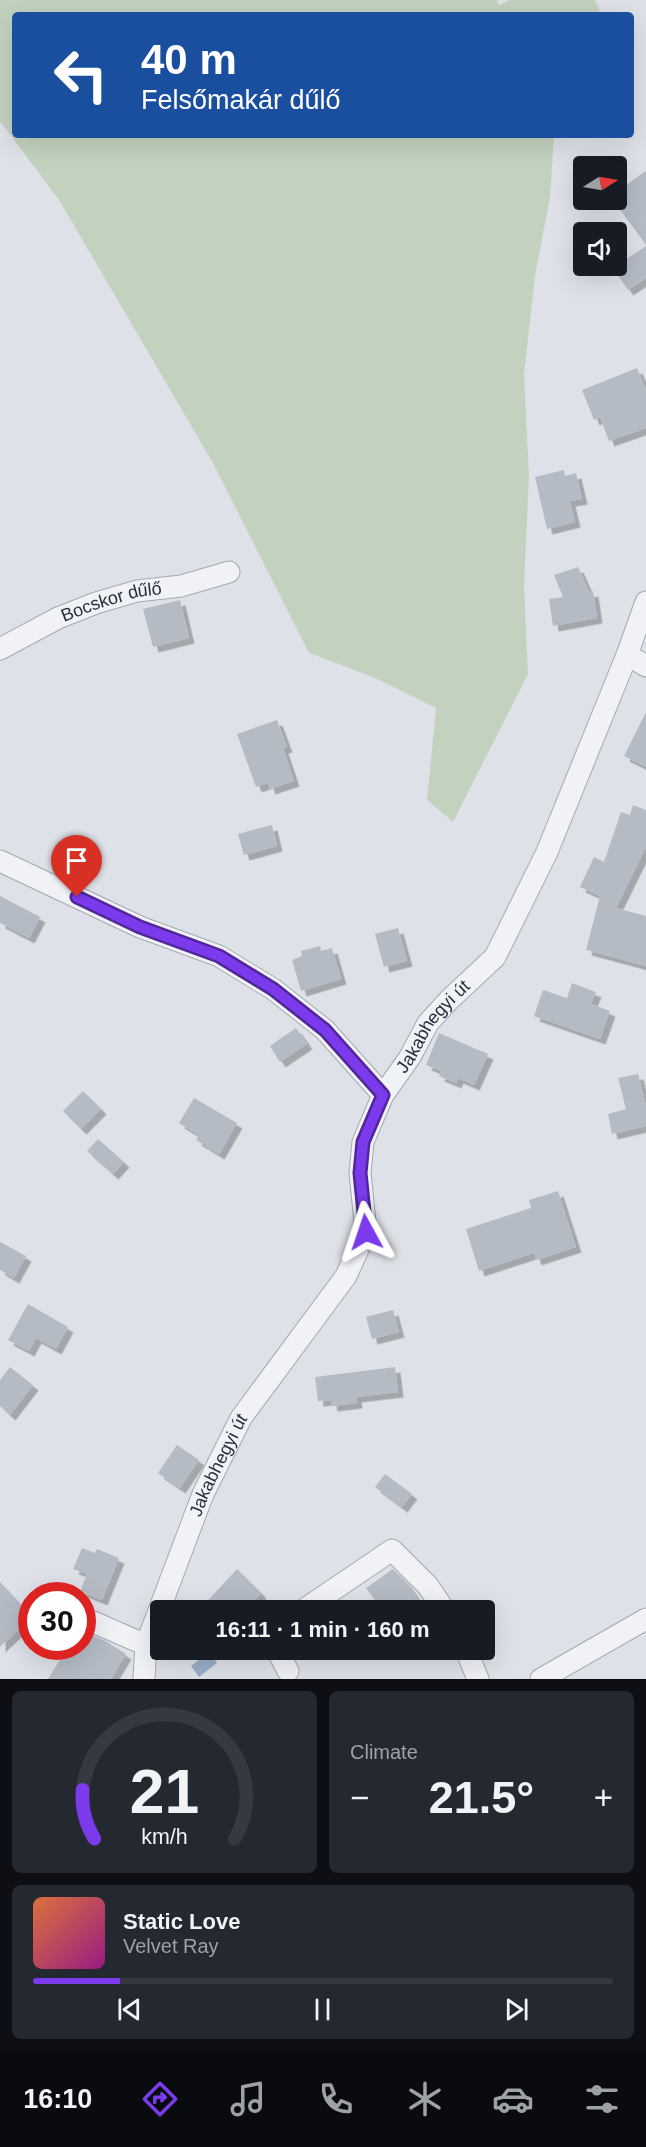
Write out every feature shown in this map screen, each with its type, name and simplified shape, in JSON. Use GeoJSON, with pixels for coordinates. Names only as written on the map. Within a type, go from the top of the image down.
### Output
{"type":"FeatureCollection","features":[{"type":"Feature","properties":{"kind":"street","name":"Bocskor dűlő"},"geometry":{"type":"LineString","coordinates":[[0,649],[58,618],[96,603],[137,591],[181,586],[229,572]]}},
{"type":"Feature","properties":{"kind":"street","name":"Jakabhegyi út"},"geometry":{"type":"LineString","coordinates":[[144,1679],[146,1645],[203,1494],[241,1418],[346,1276],[366,1232],[360,1173],[363,1142],[383,1095],[410,1057],[428,1023],[495,957],[548,852],[627,656],[646,602]]}},
{"type":"Feature","properties":{"kind":"street"},"geometry":{"type":"LineString","coordinates":[[627,656],[646,666]]}},
{"type":"Feature","properties":{"kind":"street"},"geometry":{"type":"LineString","coordinates":[[0,861],[140,927],[219,956],[273,989],[325,1030],[383,1095]]}},
{"type":"Feature","properties":{"kind":"street"},"geometry":{"type":"LineString","coordinates":[[318,1600],[392,1550],[428,1586],[438,1600]]}},
{"type":"Feature","properties":{"kind":"street"},"geometry":{"type":"LineString","coordinates":[[540,1679],[646,1619]]}},
{"type":"Feature","properties":{"kind":"street"},"geometry":{"type":"LineString","coordinates":[[96,1623],[146,1645]]}},
{"type":"Feature","properties":{"kind":"street"},"geometry":{"type":"LineString","coordinates":[[282,1660],[288,1671]]}},
{"type":"Feature","properties":{"kind":"street"},"geometry":{"type":"LineString","coordinates":[[470,1660],[478,1679]]}},
{"type":"Feature","properties":{"kind":"green space"},"geometry":{"type":"Polygon","coordinates":[[[0,0],[497,0],[499,5],[509,0],[595,0],[600,12],[12,12],[12,137],[0,121],[0,0]]]}},
{"type":"Feature","properties":{"kind":"green space"},"geometry":{"type":"Polygon","coordinates":[[[13,138],[554,138],[550,197],[535,276],[524,374],[529,476],[524,586],[528,674],[453,822],[427,800],[436,708],[373,677],[309,653],[213,463],[59,200],[13,138]]]}},
{"type":"Feature","properties":{"kind":"water"},"geometry":{"type":"Polygon","coordinates":[[[199,1660],[215,1660],[217,1663],[199,1677],[191,1666],[199,1660]]]}},
{"type":"Feature","properties":{"kind":"building"},"geometry":{"type":"Polygon","coordinates":[[[646,171],[646,245],[620,210],[627,210],[627,184],[646,171]]]}},
{"type":"Feature","properties":{"kind":"building"},"geometry":{"type":"Polygon","coordinates":[[[646,246],[646,278],[628,290],[618,276],[627,276],[627,259],[646,246]]]}},
{"type":"Feature","properties":{"kind":"building"},"geometry":{"type":"Polygon","coordinates":[[[637,368],[646,390],[646,428],[609,441],[600,417],[594,420],[582,390],[637,368]]]}},
{"type":"Feature","properties":{"kind":"building"},"geometry":{"type":"Polygon","coordinates":[[[564,470],[565,476],[576,473],[582,499],[570,501],[575,522],[547,529],[535,477],[564,470]]]}},
{"type":"Feature","properties":{"kind":"building"},"geometry":{"type":"Polygon","coordinates":[[[578,567],[589,592],[593,591],[597,618],[553,626],[549,599],[563,597],[554,575],[578,567]]]}},
{"type":"Feature","properties":{"kind":"building"},"geometry":{"type":"Polygon","coordinates":[[[180,600],[189,638],[153,647],[143,609],[180,600]]]}},
{"type":"Feature","properties":{"kind":"building"},"geometry":{"type":"Polygon","coordinates":[[[646,712],[646,767],[624,756],[646,712]]]}},
{"type":"Feature","properties":{"kind":"building"},"geometry":{"type":"Polygon","coordinates":[[[277,720],[287,747],[283,748],[294,781],[270,789],[268,783],[256,787],[237,734],[277,720]]]}},
{"type":"Feature","properties":{"kind":"building"},"geometry":{"type":"Polygon","coordinates":[[[633,805],[646,810],[646,847],[616,908],[646,916],[646,966],[586,950],[600,896],[580,887],[594,857],[604,862],[621,812],[630,815],[633,805]]]}},
{"type":"Feature","properties":{"kind":"building"},"geometry":{"type":"Polygon","coordinates":[[[272,825],[277,846],[244,855],[238,834],[272,825]]]}},
{"type":"Feature","properties":{"kind":"building"},"geometry":{"type":"Polygon","coordinates":[[[0,896],[40,917],[29,938],[0,923],[0,896]]]}},
{"type":"Feature","properties":{"kind":"building"},"geometry":{"type":"Polygon","coordinates":[[[398,928],[407,961],[384,967],[375,934],[398,928]]]}},
{"type":"Feature","properties":{"kind":"building"},"geometry":{"type":"Polygon","coordinates":[[[320,946],[321,951],[332,948],[341,979],[301,991],[292,960],[302,956],[301,951],[320,946]]]}},
{"type":"Feature","properties":{"kind":"building"},"geometry":{"type":"Polygon","coordinates":[[[572,983],[596,992],[591,1004],[610,1011],[600,1039],[534,1016],[543,990],[567,998],[572,983]]]}},
{"type":"Feature","properties":{"kind":"building"},"geometry":{"type":"Polygon","coordinates":[[[296,1028],[307,1044],[280,1062],[270,1046],[296,1028]]]}},
{"type":"Feature","properties":{"kind":"building"},"geometry":{"type":"Polygon","coordinates":[[[439,1033],[488,1054],[474,1085],[458,1078],[456,1083],[439,1076],[441,1071],[426,1065],[439,1033]]]}},
{"type":"Feature","properties":{"kind":"building"},"geometry":{"type":"Polygon","coordinates":[[[638,1074],[646,1106],[646,1126],[612,1134],[608,1114],[626,1109],[618,1078],[638,1074]]]}},
{"type":"Feature","properties":{"kind":"building"},"geometry":{"type":"Polygon","coordinates":[[[83,1091],[101,1109],[81,1129],[63,1111],[83,1091]]]}},
{"type":"Feature","properties":{"kind":"building"},"geometry":{"type":"Polygon","coordinates":[[[194,1098],[237,1123],[219,1154],[196,1140],[199,1135],[179,1123],[194,1098]]]}},
{"type":"Feature","properties":{"kind":"building"},"geometry":{"type":"Polygon","coordinates":[[[98,1139],[124,1162],[113,1174],[87,1151],[98,1139]]]}},
{"type":"Feature","properties":{"kind":"building"},"geometry":{"type":"Polygon","coordinates":[[[558,1191],[576,1247],[536,1260],[534,1253],[479,1271],[466,1229],[531,1208],[529,1200],[558,1191]]]}},
{"type":"Feature","properties":{"kind":"building"},"geometry":{"type":"Polygon","coordinates":[[[0,1242],[26,1256],[14,1278],[0,1270],[0,1242]]]}},
{"type":"Feature","properties":{"kind":"building"},"geometry":{"type":"Polygon","coordinates":[[[28,1304],[68,1327],[56,1349],[36,1338],[29,1351],[8,1340],[28,1304]]]}},
{"type":"Feature","properties":{"kind":"building"},"geometry":{"type":"Polygon","coordinates":[[[393,1310],[399,1332],[372,1339],[366,1317],[393,1310]]]}},
{"type":"Feature","properties":{"kind":"building"},"geometry":{"type":"Polygon","coordinates":[[[10,1367],[33,1385],[10,1415],[0,1406],[0,1380],[10,1367]]]}},
{"type":"Feature","properties":{"kind":"building"},"geometry":{"type":"Polygon","coordinates":[[[395,1367],[398,1392],[356,1397],[357,1403],[332,1406],[331,1400],[318,1401],[315,1377],[395,1367]]]}},
{"type":"Feature","properties":{"kind":"building"},"geometry":{"type":"Polygon","coordinates":[[[177,1445],[199,1460],[180,1488],[158,1473],[177,1445]]]}},
{"type":"Feature","properties":{"kind":"building"},"geometry":{"type":"Polygon","coordinates":[[[385,1474],[412,1494],[402,1507],[375,1487],[385,1474]]]}},
{"type":"Feature","properties":{"kind":"building"},"geometry":{"type":"Polygon","coordinates":[[[82,1548],[95,1553],[97,1549],[119,1558],[102,1600],[96,1598],[96,1582],[84,1582],[87,1574],[73,1569],[82,1548]]]}},
{"type":"Feature","properties":{"kind":"building"},"geometry":{"type":"Polygon","coordinates":[[[237,1569],[261,1593],[254,1600],[208,1600],[237,1569]]]}},
{"type":"Feature","properties":{"kind":"building"},"geometry":{"type":"Polygon","coordinates":[[[393,1569],[418,1600],[375,1600],[366,1588],[393,1569]]]}},
{"type":"Feature","properties":{"kind":"building"},"geometry":{"type":"Polygon","coordinates":[[[0,1582],[18,1602],[18,1630],[0,1647],[0,1582]]]}},
{"type":"Feature","properties":{"kind":"building"},"geometry":{"type":"Polygon","coordinates":[[[96,1637],[126,1654],[111,1679],[48,1679],[60,1660],[96,1660],[96,1637]]]}},
{"type":"Feature","properties":{"kind":"route"},"geometry":{"type":"LineString","coordinates":[[77,897],[140,927],[219,956],[273,989],[325,1030],[383,1095],[363,1142],[360,1173],[366,1232]]}}]}
